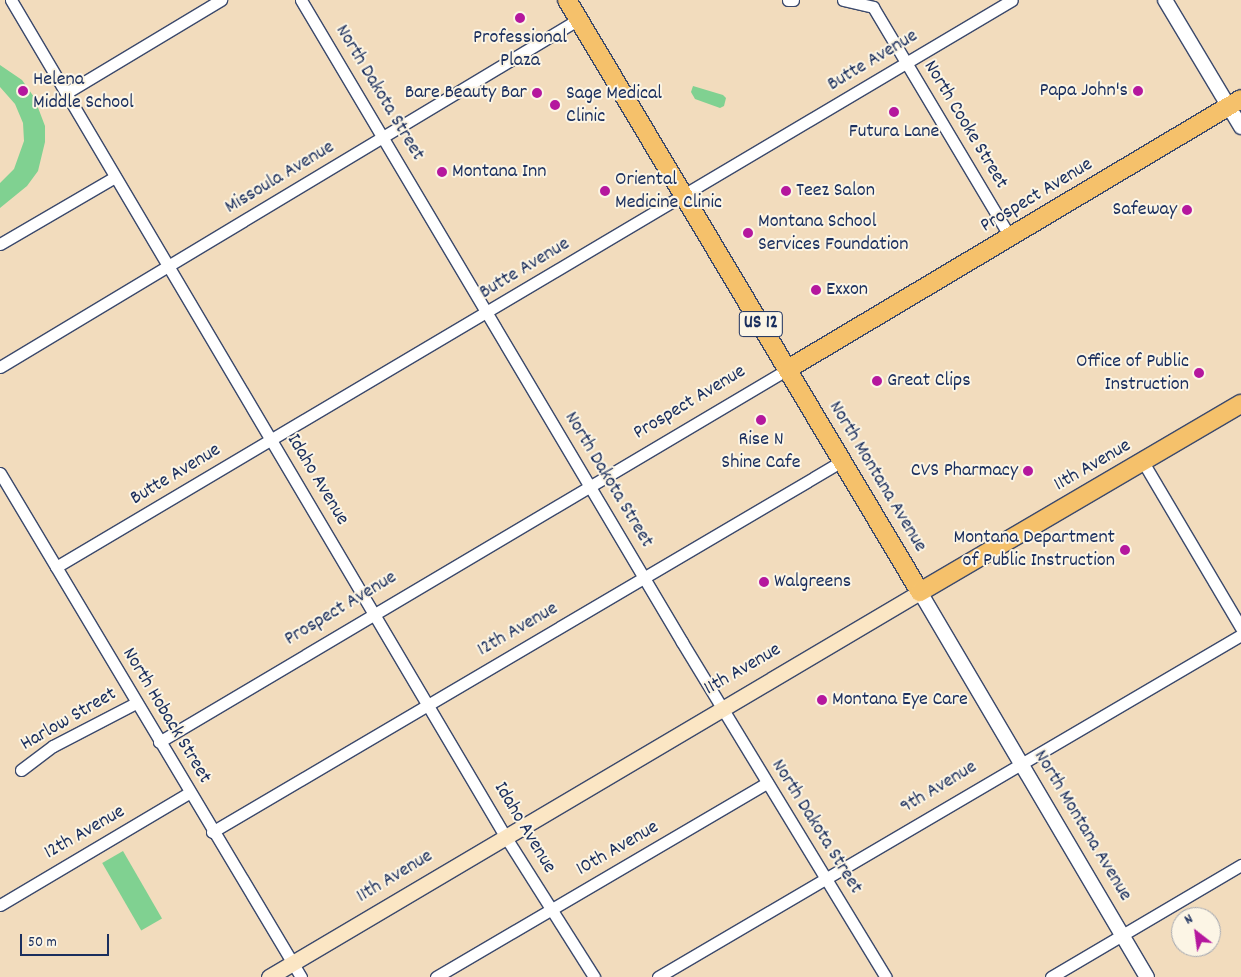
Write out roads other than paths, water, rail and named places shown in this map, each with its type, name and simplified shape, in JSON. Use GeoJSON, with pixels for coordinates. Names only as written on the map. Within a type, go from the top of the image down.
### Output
{"type":"FeatureCollection","features":[{"type":"Feature","properties":{"kind":"highway","name":"North Montana Avenue"},"geometry":{"type":"LineString","coordinates":[[567,0],[920,592]]}},
{"type":"Feature","properties":{"kind":"highway","name":"Prospect Avenue"},"geometry":{"type":"LineString","coordinates":[[788,369],[1235,103]]}},
{"type":"Feature","properties":{"kind":"highway","name":"11th Avenue"},"geometry":{"type":"LineString","coordinates":[[920,592],[1241,404]]}},
{"type":"Feature","properties":{"kind":"main road","name":"11th Avenue"},"geometry":{"type":"LineString","coordinates":[[269,977],[721,707],[920,592]]}},
{"type":"Feature","properties":{"kind":"street","name":"Idaho Avenue"},"geometry":{"type":"LineString","coordinates":[[11,0],[506,836],[594,977]]}},
{"type":"Feature","properties":{"kind":"street"},"geometry":{"type":"LineString","coordinates":[[66,93],[221,0]]}},
{"type":"Feature","properties":{"kind":"street","name":"North Dakota Street"},"geometry":{"type":"LineString","coordinates":[[301,0],[721,707],[886,977]]}},
{"type":"Feature","properties":{"kind":"street"},"geometry":{"type":"LineString","coordinates":[[788,0],[793,0]]}},
{"type":"Feature","properties":{"kind":"street","name":"North Cooke Street"},"geometry":{"type":"LineString","coordinates":[[843,0],[874,3],[906,64],[1010,237]]}},
{"type":"Feature","properties":{"kind":"street","name":"Butte Avenue"},"geometry":{"type":"LineString","coordinates":[[56,568],[488,314],[683,194],[1012,0]]}},
{"type":"Feature","properties":{"kind":"street"},"geometry":{"type":"LineString","coordinates":[[1165,0],[1235,103],[1241,127]]}},
{"type":"Feature","properties":{"kind":"street","name":"Missoula Avenue"},"geometry":{"type":"LineString","coordinates":[[0,368],[579,20]]}},
{"type":"Feature","properties":{"kind":"street"},"geometry":{"type":"LineString","coordinates":[[0,244],[115,177]]}},
{"type":"Feature","properties":{"kind":"street","name":"Prospect Avenue"},"geometry":{"type":"LineString","coordinates":[[159,742],[788,369]]}},
{"type":"Feature","properties":{"kind":"street","name":"12th Avenue"},"geometry":{"type":"LineString","coordinates":[[212,832],[842,461]]}},
{"type":"Feature","properties":{"kind":"street"},"geometry":{"type":"LineString","coordinates":[[1143,462],[1241,628]]}},
{"type":"Feature","properties":{"kind":"street","name":"North Hoback Street"},"geometry":{"type":"LineString","coordinates":[[0,473],[212,832],[301,977]]}},
{"type":"Feature","properties":{"kind":"street","name":"North Montana Avenue"},"geometry":{"type":"LineString","coordinates":[[920,592],[1147,977]]}},
{"type":"Feature","properties":{"kind":"street","name":"9th Avenue"},"geometry":{"type":"LineString","coordinates":[[658,977],[1241,635]]}},
{"type":"Feature","properties":{"kind":"street","name":"Harlow Street"},"geometry":{"type":"LineString","coordinates":[[21,770],[53,746],[136,703]]}},
{"type":"Feature","properties":{"kind":"street","name":"10th Avenue"},"geometry":{"type":"LineString","coordinates":[[436,977],[767,783]]}},
{"type":"Feature","properties":{"kind":"street","name":"12th Avenue"},"geometry":{"type":"LineString","coordinates":[[0,905],[189,793]]}},
{"type":"Feature","properties":{"kind":"street"},"geometry":{"type":"LineString","coordinates":[[1051,977],[1241,865]]}},
{"type":"Feature","properties":{"kind":"place","name":"Professional Plaza"},"geometry":{"type":"Point","coordinates":[520,18]}},
{"type":"Feature","properties":{"kind":"place","name":"Helena Middle School"},"geometry":{"type":"Point","coordinates":[23,91]}},
{"type":"Feature","properties":{"kind":"place","name":"Papa John's"},"geometry":{"type":"Point","coordinates":[1138,91]}},
{"type":"Feature","properties":{"kind":"place","name":"Bare Beauty Bar"},"geometry":{"type":"Point","coordinates":[537,93]}},
{"type":"Feature","properties":{"kind":"place","name":"Sage Medical Clinic"},"geometry":{"type":"Point","coordinates":[555,105]}},
{"type":"Feature","properties":{"kind":"place","name":"Futura Lane"},"geometry":{"type":"Point","coordinates":[894,112]}},
{"type":"Feature","properties":{"kind":"place","name":"Montana Inn"},"geometry":{"type":"Point","coordinates":[442,172]}},
{"type":"Feature","properties":{"kind":"place","name":"Oriental Medicine Clinic"},"geometry":{"type":"Point","coordinates":[605,191]}},
{"type":"Feature","properties":{"kind":"place","name":"Teez Salon"},"geometry":{"type":"Point","coordinates":[786,191]}},
{"type":"Feature","properties":{"kind":"place","name":"Safeway"},"geometry":{"type":"Point","coordinates":[1187,210]}},
{"type":"Feature","properties":{"kind":"place","name":"Montana School Services Foundation"},"geometry":{"type":"Point","coordinates":[748,233]}},
{"type":"Feature","properties":{"kind":"place","name":"Exxon"},"geometry":{"type":"Point","coordinates":[816,290]}},
{"type":"Feature","properties":{"kind":"place","name":"Office of Public Instruction"},"geometry":{"type":"Point","coordinates":[1199,373]}},
{"type":"Feature","properties":{"kind":"place","name":"Great Clips"},"geometry":{"type":"Point","coordinates":[877,381]}},
{"type":"Feature","properties":{"kind":"place","name":"Rise N Shine Cafe"},"geometry":{"type":"Point","coordinates":[761,420]}},
{"type":"Feature","properties":{"kind":"place","name":"CVS Pharmacy"},"geometry":{"type":"Point","coordinates":[1028,471]}},
{"type":"Feature","properties":{"kind":"place","name":"Montana Department of Public Instruction"},"geometry":{"type":"Point","coordinates":[1125,550]}},
{"type":"Feature","properties":{"kind":"place","name":"Walgreens"},"geometry":{"type":"Point","coordinates":[764,582]}},
{"type":"Feature","properties":{"kind":"place","name":"Montana Eye Care"},"geometry":{"type":"Point","coordinates":[822,700]}}]}
